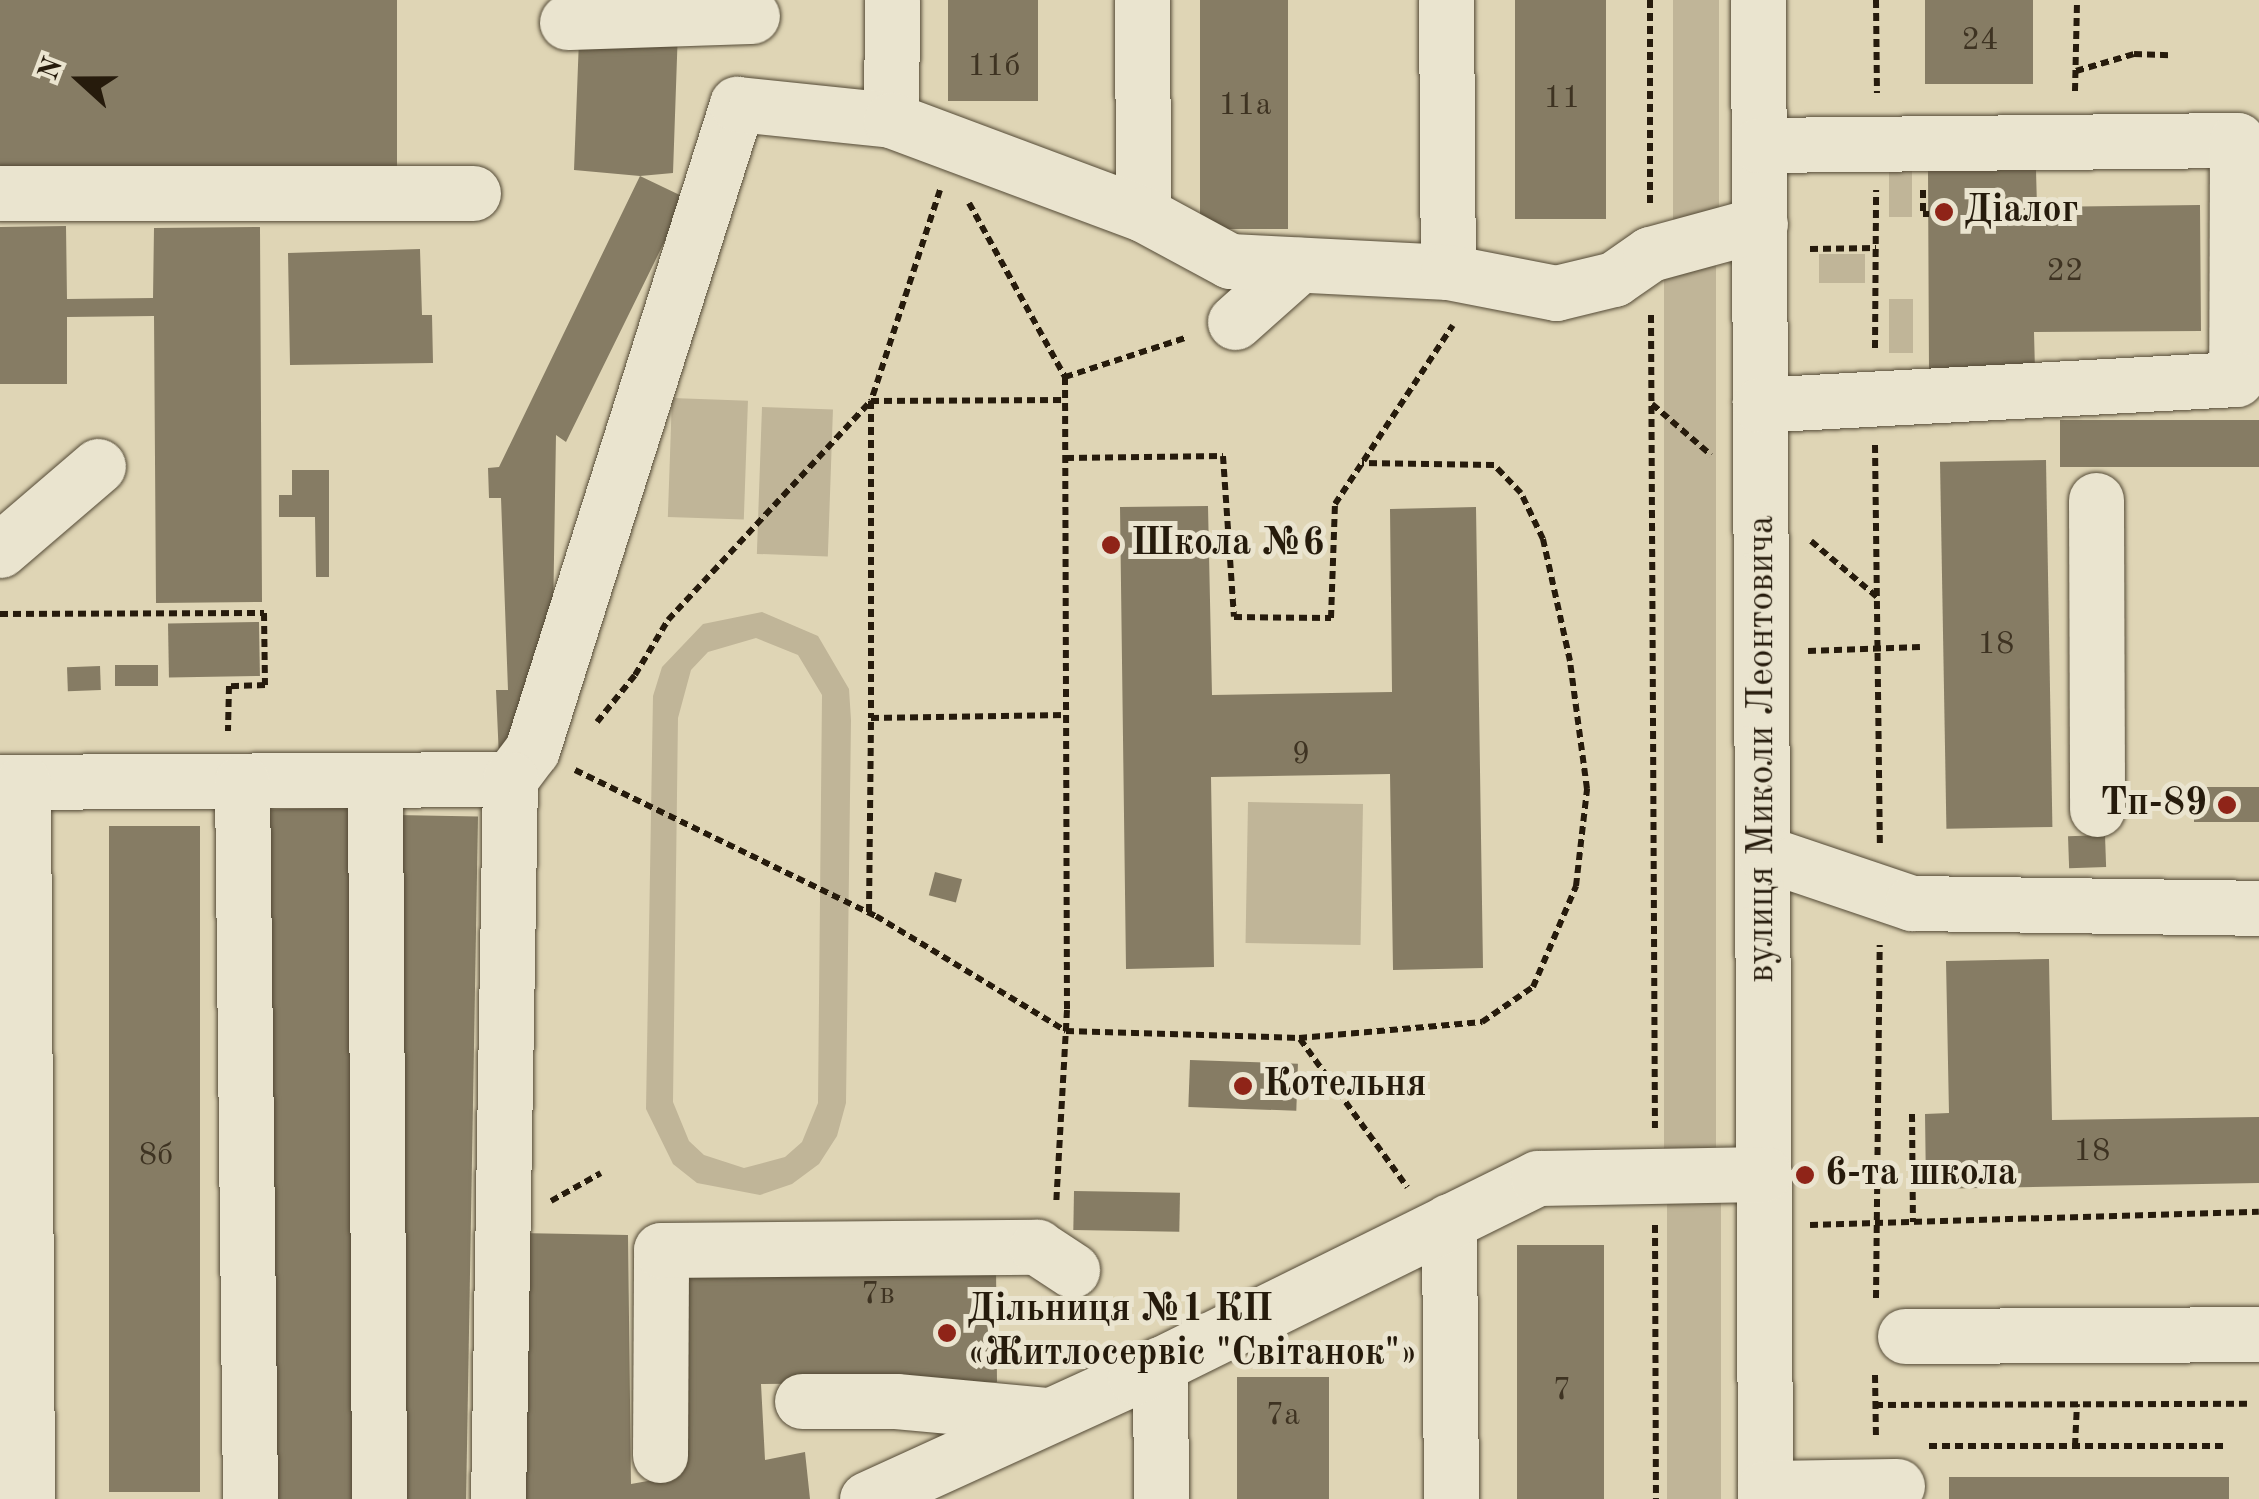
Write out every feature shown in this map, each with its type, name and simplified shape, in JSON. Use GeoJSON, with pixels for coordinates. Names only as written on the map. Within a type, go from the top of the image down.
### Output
{"type":"FeatureCollection","features":[{"type":"Feature","properties":{"kind":"street"},"geometry":{"type":"LineString","coordinates":[[892,0],[892,120]]}},
{"type":"Feature","properties":{"kind":"street"},"geometry":{"type":"LineString","coordinates":[[1142,0],[1143,214]]}},
{"type":"Feature","properties":{"kind":"street"},"geometry":{"type":"LineString","coordinates":[[1446,0],[1467,276]]}},
{"type":"Feature","properties":{"kind":"street","name":"вулиця Миколи Леонтовича"},"geometry":{"type":"LineString","coordinates":[[1758,0],[1766,1494]]}},
{"type":"Feature","properties":{"kind":"street"},"geometry":{"type":"LineString","coordinates":[[498,1499],[535,775],[532,750],[736,104],[754,8],[566,22]]}},
{"type":"Feature","properties":{"kind":"street"},"geometry":{"type":"LineString","coordinates":[[736,104],[892,120],[947,148],[1143,214],[1230,261],[1467,276],[1556,293],[1614,279],[1650,254],[1759,237]]}},
{"type":"Feature","properties":{"kind":"street"},"geometry":{"type":"LineString","coordinates":[[1758,145],[2237,140],[2247,379],[1760,404]]}},
{"type":"Feature","properties":{"kind":"street"},"geometry":{"type":"LineString","coordinates":[[0,193],[473,193]]}},
{"type":"Feature","properties":{"kind":"street"},"geometry":{"type":"LineString","coordinates":[[1236,322],[1299,264]]}},
{"type":"Feature","properties":{"kind":"street"},"geometry":{"type":"LineString","coordinates":[[0,550],[98,466]]}},
{"type":"Feature","properties":{"kind":"street"},"geometry":{"type":"LineString","coordinates":[[2096,500],[2097,809]]}},
{"type":"Feature","properties":{"kind":"street"},"geometry":{"type":"LineString","coordinates":[[27,1499],[11,782],[235,762],[375,781],[535,775]]}},
{"type":"Feature","properties":{"kind":"street"},"geometry":{"type":"LineString","coordinates":[[235,762],[250,1499]]}},
{"type":"Feature","properties":{"kind":"street"},"geometry":{"type":"LineString","coordinates":[[375,781],[379,1499]]}},
{"type":"Feature","properties":{"kind":"street"},"geometry":{"type":"LineString","coordinates":[[1764,853],[1912,903],[2259,908]]}},
{"type":"Feature","properties":{"kind":"street"},"geometry":{"type":"LineString","coordinates":[[878,1496],[1160,1364],[1538,1178],[1764,1174]]}},
{"type":"Feature","properties":{"kind":"street"},"geometry":{"type":"LineString","coordinates":[[1440,1226],[1451,1499]]}},
{"type":"Feature","properties":{"kind":"street"},"geometry":{"type":"LineString","coordinates":[[660,1455],[662,1250],[1037,1247],[1072,1270]]}},
{"type":"Feature","properties":{"kind":"street"},"geometry":{"type":"LineString","coordinates":[[1905,1336],[2259,1334]]}},
{"type":"Feature","properties":{"kind":"street"},"geometry":{"type":"LineString","coordinates":[[1160,1364],[1161,1499]]}},
{"type":"Feature","properties":{"kind":"street"},"geometry":{"type":"LineString","coordinates":[[802,1401],[896,1401],[1050,1416]]}},
{"type":"Feature","properties":{"kind":"street"},"geometry":{"type":"LineString","coordinates":[[1766,1494],[1907,1466]]}},
{"type":"Feature","properties":{"kind":"path"},"geometry":{"type":"LineString","coordinates":[[1650,0],[1656,1499]]}},
{"type":"Feature","properties":{"kind":"path"},"geometry":{"type":"LineString","coordinates":[[1876,0],[1874,397],[1880,894],[1877,1223]]}},
{"type":"Feature","properties":{"kind":"path"},"geometry":{"type":"LineString","coordinates":[[2074,142],[2077,0]]}},
{"type":"Feature","properties":{"kind":"path"},"geometry":{"type":"LineString","coordinates":[[2076,71],[2134,54],[2170,55]]}},
{"type":"Feature","properties":{"kind":"path"},"geometry":{"type":"LineString","coordinates":[[869,912],[871,400],[947,148]]}},
{"type":"Feature","properties":{"kind":"path"},"geometry":{"type":"LineString","coordinates":[[947,148],[1065,377],[1066,1031],[1056,1210]]}},
{"type":"Feature","properties":{"kind":"path"},"geometry":{"type":"LineString","coordinates":[[1759,237],[1876,248]]}},
{"type":"Feature","properties":{"kind":"path"},"geometry":{"type":"LineString","coordinates":[[1066,458],[1222,456],[1234,616],[1331,618],[1335,504],[1362,464],[1467,276]]}},
{"type":"Feature","properties":{"kind":"path"},"geometry":{"type":"LineString","coordinates":[[1065,377],[1236,322]]}},
{"type":"Feature","properties":{"kind":"path"},"geometry":{"type":"LineString","coordinates":[[584,737],[636,675],[668,620],[871,400],[1066,400]]}},
{"type":"Feature","properties":{"kind":"path"},"geometry":{"type":"LineString","coordinates":[[535,775],[579,770],[869,912],[1066,1031],[1299,1038],[1456,1029],[1510,1008],[1533,987],[1576,886],[1586,836],[1586,789],[1570,661],[1542,539],[1520,493],[1494,464],[1362,464]]}},
{"type":"Feature","properties":{"kind":"path"},"geometry":{"type":"LineString","coordinates":[[0,614],[264,613],[264,685],[228,686],[235,762]]}},
{"type":"Feature","properties":{"kind":"path"},"geometry":{"type":"LineString","coordinates":[[1811,651],[1920,647]]}},
{"type":"Feature","properties":{"kind":"path"},"geometry":{"type":"LineString","coordinates":[[872,718],[1066,716]]}},
{"type":"Feature","properties":{"kind":"path"},"geometry":{"type":"LineString","coordinates":[[1299,1038],[1440,1226]]}},
{"type":"Feature","properties":{"kind":"path"},"geometry":{"type":"LineString","coordinates":[[1912,1114],[1913,1222]]}},
{"type":"Feature","properties":{"kind":"path"},"geometry":{"type":"LineString","coordinates":[[531,1207],[601,1172]]}},
{"type":"Feature","properties":{"kind":"path"},"geometry":{"type":"LineString","coordinates":[[1807,1225],[2259,1212]]}},
{"type":"Feature","properties":{"kind":"path"},"geometry":{"type":"LineString","coordinates":[[2075,1446],[2077,1404]]}},
{"type":"Feature","properties":{"kind":"path"},"geometry":{"type":"LineString","coordinates":[[1875,1405],[2251,1404]]}},
{"type":"Feature","properties":{"kind":"path"},"geometry":{"type":"LineString","coordinates":[[1907,1466],[2075,1446],[2228,1446]]}},
{"type":"Feature","properties":{"kind":"shaded area"},"geometry":{"type":"Polygon","coordinates":[[[1673,0],[1719,0],[1719,231],[1673,231],[1673,0]]]}},
{"type":"Feature","properties":{"kind":"shaded area"},"geometry":{"type":"Polygon","coordinates":[[[1889,165],[1912,165],[1912,217],[1889,217],[1889,165]]]}},
{"type":"Feature","properties":{"kind":"shaded area"},"geometry":{"type":"Polygon","coordinates":[[[1819,254],[1865,254],[1865,283],[1819,283],[1819,254]]]}},
{"type":"Feature","properties":{"kind":"shaded area"},"geometry":{"type":"Polygon","coordinates":[[[1664,263],[1716,263],[1716,1164],[1664,1164],[1664,263]]]}},
{"type":"Feature","properties":{"kind":"shaded area"},"geometry":{"type":"Polygon","coordinates":[[[1889,299],[1913,299],[1913,353],[1889,353],[1889,299]]]}},
{"type":"Feature","properties":{"kind":"shaded area"},"geometry":{"type":"Polygon","coordinates":[[[672,398],[748,401],[744,520],[668,517],[672,398]]]}},
{"type":"Feature","properties":{"kind":"shaded area"},"geometry":{"type":"Polygon","coordinates":[[[762,407],[833,409],[828,556],[757,554],[762,407]]]}},
{"type":"Feature","properties":{"kind":"shaded area"},"geometry":{"type":"Polygon","coordinates":[[[762,612],[818,636],[849,689],[846,1103],[837,1136],[819,1164],[792,1184],[760,1195],[697,1183],[673,1164],[646,1109],[653,696],[662,667],[703,624],[762,612]],[[756,638],[708,652],[691,670],[678,718],[673,1102],[689,1141],[704,1155],[744,1168],[785,1157],[802,1142],[818,1103],[822,695],[798,655],[756,638]]]}},
{"type":"Feature","properties":{"kind":"shaded area"},"geometry":{"type":"Polygon","coordinates":[[[1248,802],[1363,804],[1361,945],[1246,943],[1248,802]]]}},
{"type":"Feature","properties":{"kind":"shaded area"},"geometry":{"type":"Polygon","coordinates":[[[1667,1191],[1721,1191],[1721,1499],[1667,1499],[1667,1191]]]}},
{"type":"Feature","properties":{"kind":"building"},"geometry":{"type":"Polygon","coordinates":[[[0,0],[397,0],[397,173],[0,173],[0,0]]]}},
{"type":"Feature","properties":{"kind":"building"},"geometry":{"type":"Polygon","coordinates":[[[948,0],[1038,0],[1038,101],[948,101],[948,0]]]}},
{"type":"Feature","properties":{"kind":"building"},"geometry":{"type":"Polygon","coordinates":[[[1200,0],[1288,0],[1288,229],[1200,229],[1200,0]]]}},
{"type":"Feature","properties":{"kind":"building"},"geometry":{"type":"Polygon","coordinates":[[[1515,0],[1606,0],[1606,219],[1515,219],[1515,0]]]}},
{"type":"Feature","properties":{"kind":"building"},"geometry":{"type":"Polygon","coordinates":[[[1925,0],[2033,0],[2033,84],[1925,84],[1925,0]]]}},
{"type":"Feature","properties":{"kind":"building"},"geometry":{"type":"Polygon","coordinates":[[[678,29],[673,173],[640,176],[574,170],[579,39],[678,29]]]}},
{"type":"Feature","properties":{"kind":"building"},"geometry":{"type":"Polygon","coordinates":[[[1928,170],[2036,170],[2037,207],[2200,205],[2201,331],[2034,332],[2035,371],[1929,372],[1928,170]]]}},
{"type":"Feature","properties":{"kind":"building"},"geometry":{"type":"Polygon","coordinates":[[[640,176],[686,198],[566,442],[556,435],[552,681],[499,758],[496,690],[508,690],[501,498],[489,498],[488,468],[499,467],[640,176]]]}},
{"type":"Feature","properties":{"kind":"building"},"geometry":{"type":"Polygon","coordinates":[[[66,226],[67,299],[153,298],[154,228],[260,227],[262,602],[156,603],[154,316],[67,317],[67,384],[0,384],[0,227],[66,226]]]}},
{"type":"Feature","properties":{"kind":"building"},"geometry":{"type":"Polygon","coordinates":[[[420,249],[422,315],[432,315],[433,363],[290,365],[288,253],[420,249]]]}},
{"type":"Feature","properties":{"kind":"building"},"geometry":{"type":"Polygon","coordinates":[[[2060,420],[2259,420],[2259,467],[2060,467],[2060,420]]]}},
{"type":"Feature","properties":{"kind":"building"},"geometry":{"type":"Polygon","coordinates":[[[2046,460],[2052,827],[1946,829],[1940,462],[2046,460]]]}},
{"type":"Feature","properties":{"kind":"building"},"geometry":{"type":"Polygon","coordinates":[[[292,470],[329,470],[329,577],[316,577],[315,517],[279,517],[279,495],[292,495],[292,470]]]}},
{"type":"Feature","properties":{"kind":"building"},"geometry":{"type":"Polygon","coordinates":[[[1208,506],[1212,695],[1392,692],[1390,509],[1476,507],[1483,968],[1393,970],[1390,774],[1211,777],[1214,967],[1126,969],[1120,507],[1208,506]]]}},
{"type":"Feature","properties":{"kind":"building"},"geometry":{"type":"Polygon","coordinates":[[[259,622],[260,676],[169,678],[168,624],[259,622]]]}},
{"type":"Feature","properties":{"kind":"building"},"geometry":{"type":"Polygon","coordinates":[[[115,665],[158,665],[158,686],[115,686],[115,665]]]}},
{"type":"Feature","properties":{"kind":"building"},"geometry":{"type":"Polygon","coordinates":[[[100,666],[101,690],[68,691],[67,667],[100,666]]]}},
{"type":"Feature","properties":{"kind":"building","name":"Тп-89"},"geometry":{"type":"Polygon","coordinates":[[[2194,787],[2259,787],[2259,822],[2194,822],[2194,787]]]}},
{"type":"Feature","properties":{"kind":"building"},"geometry":{"type":"Polygon","coordinates":[[[349,808],[361,1499],[274,1499],[262,810],[349,808]]]}},
{"type":"Feature","properties":{"kind":"building"},"geometry":{"type":"Polygon","coordinates":[[[396,815],[478,816],[466,1499],[384,1499],[396,815]]]}},
{"type":"Feature","properties":{"kind":"building"},"geometry":{"type":"Polygon","coordinates":[[[109,826],[200,826],[200,1492],[109,1492],[109,826]]]}},
{"type":"Feature","properties":{"kind":"building"},"geometry":{"type":"Polygon","coordinates":[[[2105,835],[2106,867],[2069,868],[2068,836],[2105,835]]]}},
{"type":"Feature","properties":{"kind":"building"},"geometry":{"type":"Polygon","coordinates":[[[935,872],[962,879],[956,902],[929,895],[935,872]]]}},
{"type":"Feature","properties":{"kind":"building"},"geometry":{"type":"Polygon","coordinates":[[[2049,959],[2052,1120],[2259,1117],[2259,1183],[1926,1189],[1925,1114],[1949,1113],[1946,961],[2049,959]]]}},
{"type":"Feature","properties":{"kind":"building","name":"Котельня"},"geometry":{"type":"Polygon","coordinates":[[[1190,1060],[1298,1064],[1296,1111],[1188,1107],[1190,1060]]]}},
{"type":"Feature","properties":{"kind":"building"},"geometry":{"type":"Polygon","coordinates":[[[1074,1191],[1180,1193],[1179,1232],[1073,1230],[1074,1191]]]}},
{"type":"Feature","properties":{"kind":"building"},"geometry":{"type":"Polygon","coordinates":[[[519,1233],[628,1235],[631,1484],[681,1475],[675,1270],[996,1264],[997,1382],[761,1384],[765,1460],[805,1452],[810,1499],[525,1499],[519,1233]]]}},
{"type":"Feature","properties":{"kind":"building"},"geometry":{"type":"Polygon","coordinates":[[[1517,1245],[1604,1245],[1604,1499],[1517,1499],[1517,1245]]]}},
{"type":"Feature","properties":{"kind":"building"},"geometry":{"type":"Polygon","coordinates":[[[1237,1377],[1329,1377],[1329,1499],[1237,1499],[1237,1377]]]}},
{"type":"Feature","properties":{"kind":"building"},"geometry":{"type":"Polygon","coordinates":[[[1949,1477],[2229,1477],[2229,1499],[1949,1499],[1949,1477]]]}},
{"type":"Feature","properties":{"kind":"place","name":"Діалог"},"geometry":{"type":"Point","coordinates":[1944,212]}},
{"type":"Feature","properties":{"kind":"place","name":"Школа №6"},"geometry":{"type":"Point","coordinates":[1111,545]}},
{"type":"Feature","properties":{"kind":"place","name":"Тп-89"},"geometry":{"type":"Point","coordinates":[2227,805]}},
{"type":"Feature","properties":{"kind":"place","name":"Котельня"},"geometry":{"type":"Point","coordinates":[1243,1086]}},
{"type":"Feature","properties":{"kind":"place","name":"6-та школа"},"geometry":{"type":"Point","coordinates":[1805,1175]}},
{"type":"Feature","properties":{"kind":"place","name":"Дільниця №1 КП «Житлосервіс \"Світанок\"»"},"geometry":{"type":"Point","coordinates":[947,1333]}}]}
